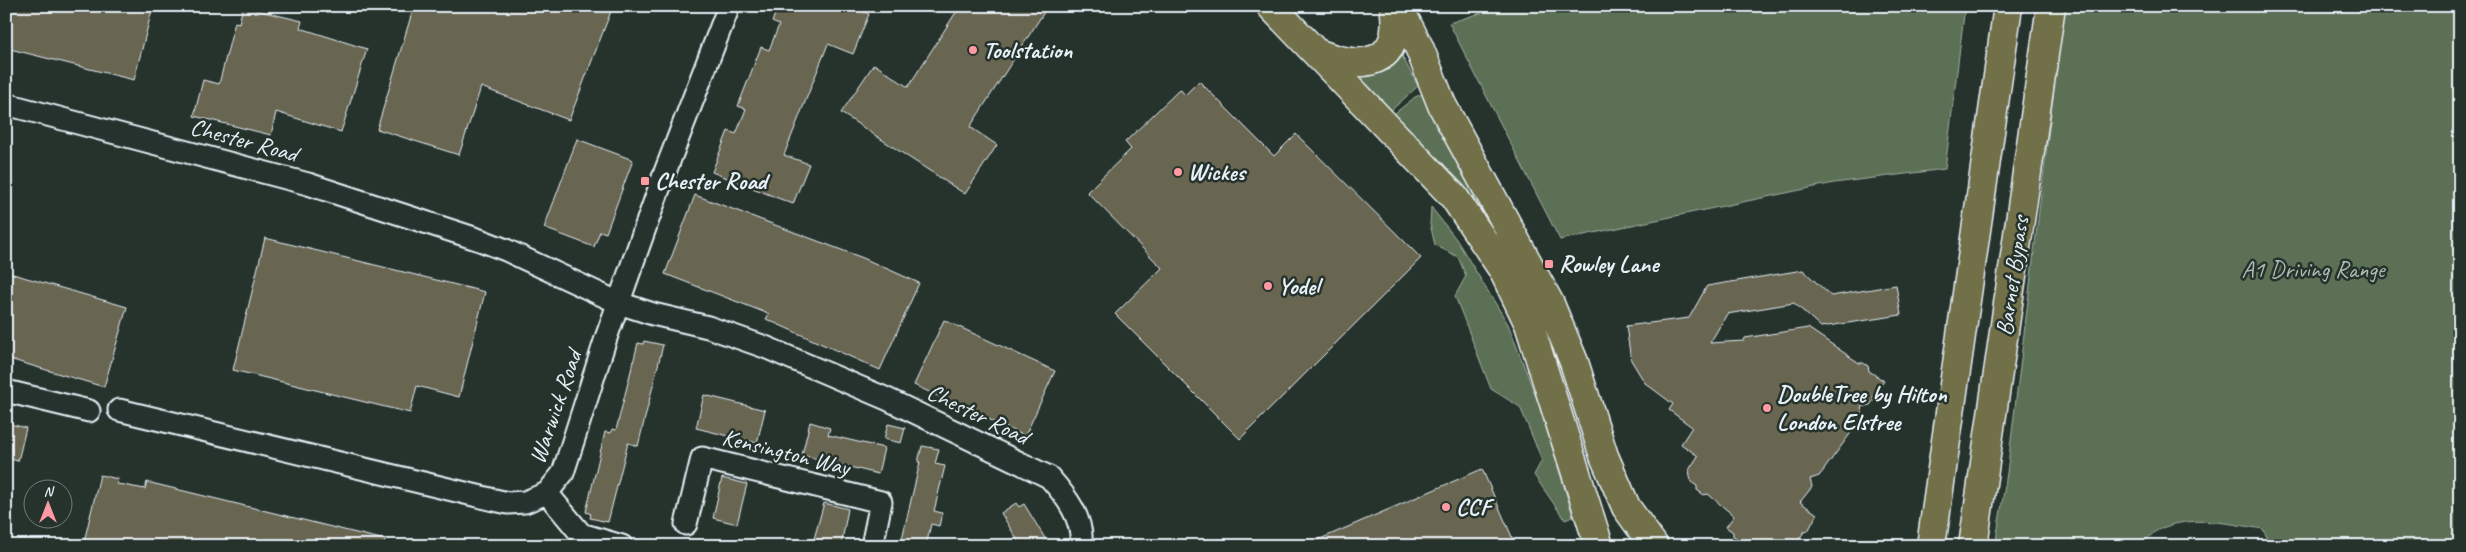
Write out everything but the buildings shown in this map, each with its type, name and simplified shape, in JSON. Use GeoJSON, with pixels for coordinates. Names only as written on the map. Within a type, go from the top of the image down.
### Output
{"type":"FeatureCollection","features":[{"type":"Feature","properties":{"kind":"main road"},"geometry":{"type":"LineString","coordinates":[[1271,6],[1454,197],[1504,270],[1529,324],[1599,546]]}},
{"type":"Feature","properties":{"kind":"main road"},"geometry":{"type":"LineString","coordinates":[[1315,52],[1336,60],[1352,63],[1371,62],[1386,53],[1394,40],[1397,25],[1394,6]]}},
{"type":"Feature","properties":{"kind":"main road"},"geometry":{"type":"LineString","coordinates":[[1398,6],[1419,48],[1442,105],[1550,304],[1574,362],[1608,465],[1626,507],[1654,546]]}},
{"type":"Feature","properties":{"kind":"main road","name":"Barnet Bypass"},"geometry":{"type":"LineString","coordinates":[[1931,546],[2008,6]]}},
{"type":"Feature","properties":{"kind":"main road","name":"Barnet Bypass"},"geometry":{"type":"LineString","coordinates":[[1973,546],[2051,6]]}},
{"type":"Feature","properties":{"kind":"street","name":"Warwick Road"},"geometry":{"type":"LineString","coordinates":[[120,410],[490,499],[525,502],[547,493],[563,473],[618,303],[665,172],[729,6]]}},
{"type":"Feature","properties":{"kind":"street","name":"Chester Road"},"geometry":{"type":"LineString","coordinates":[[6,104],[334,192],[506,250],[618,303],[653,314],[708,327],[765,347],[887,399],[1049,477],[1067,498],[1078,520],[1081,546]]}},
{"type":"Feature","properties":{"kind":"street"},"geometry":{"type":"LineString","coordinates":[[6,391],[89,411]]}},
{"type":"Feature","properties":{"kind":"street","name":"Kensington Way"},"geometry":{"type":"LineString","coordinates":[[686,524],[702,458],[881,502],[872,546]]}},
{"type":"Feature","properties":{"kind":"street"},"geometry":{"type":"LineString","coordinates":[[547,493],[581,534],[622,546]]}},
{"type":"Feature","properties":{"kind":"green space"},"geometry":{"type":"Polygon","coordinates":[[[1503,6],[1965,6],[1945,169],[1834,183],[1560,240],[1449,23],[1503,6]]]}},
{"type":"Feature","properties":{"kind":"green space","name":"A1 Driving Range"},"geometry":{"type":"Polygon","coordinates":[[[2064,6],[2460,6],[2460,546],[2271,546],[2263,529],[2197,521],[2170,525],[2158,530],[2141,546],[1995,546],[2007,473],[2064,6]]]}},
{"type":"Feature","properties":{"kind":"green space"},"geometry":{"type":"Polygon","coordinates":[[[1400,52],[1418,86],[1386,115],[1353,74],[1400,52]]]}},
{"type":"Feature","properties":{"kind":"green space"},"geometry":{"type":"Polygon","coordinates":[[[1427,92],[1544,314],[1533,317],[1389,118],[1415,97],[1427,92]]]}},
{"type":"Feature","properties":{"kind":"green space"},"geometry":{"type":"Polygon","coordinates":[[[1431,207],[1456,239],[1508,324],[1539,405],[1573,516],[1565,520],[1534,475],[1542,460],[1520,407],[1491,389],[1455,296],[1466,276],[1458,257],[1435,245],[1430,224],[1431,207]]]}},
{"type":"Feature","properties":{"kind":"place","name":"Toolstation"},"geometry":{"type":"Point","coordinates":[973,50]}},
{"type":"Feature","properties":{"kind":"place","name":"Wickes"},"geometry":{"type":"Point","coordinates":[1178,172]}},
{"type":"Feature","properties":{"kind":"place","name":"Chester Road"},"geometry":{"type":"Point","coordinates":[645,181]}},
{"type":"Feature","properties":{"kind":"place","name":"Rowley Lane"},"geometry":{"type":"Point","coordinates":[1549,264]}},
{"type":"Feature","properties":{"kind":"place","name":"Yodel"},"geometry":{"type":"Point","coordinates":[1268,286]}},
{"type":"Feature","properties":{"kind":"place","name":"DoubleTree by Hilton London Elstree"},"geometry":{"type":"Point","coordinates":[1767,408]}},
{"type":"Feature","properties":{"kind":"place","name":"CCF"},"geometry":{"type":"Point","coordinates":[1446,507]}}]}
